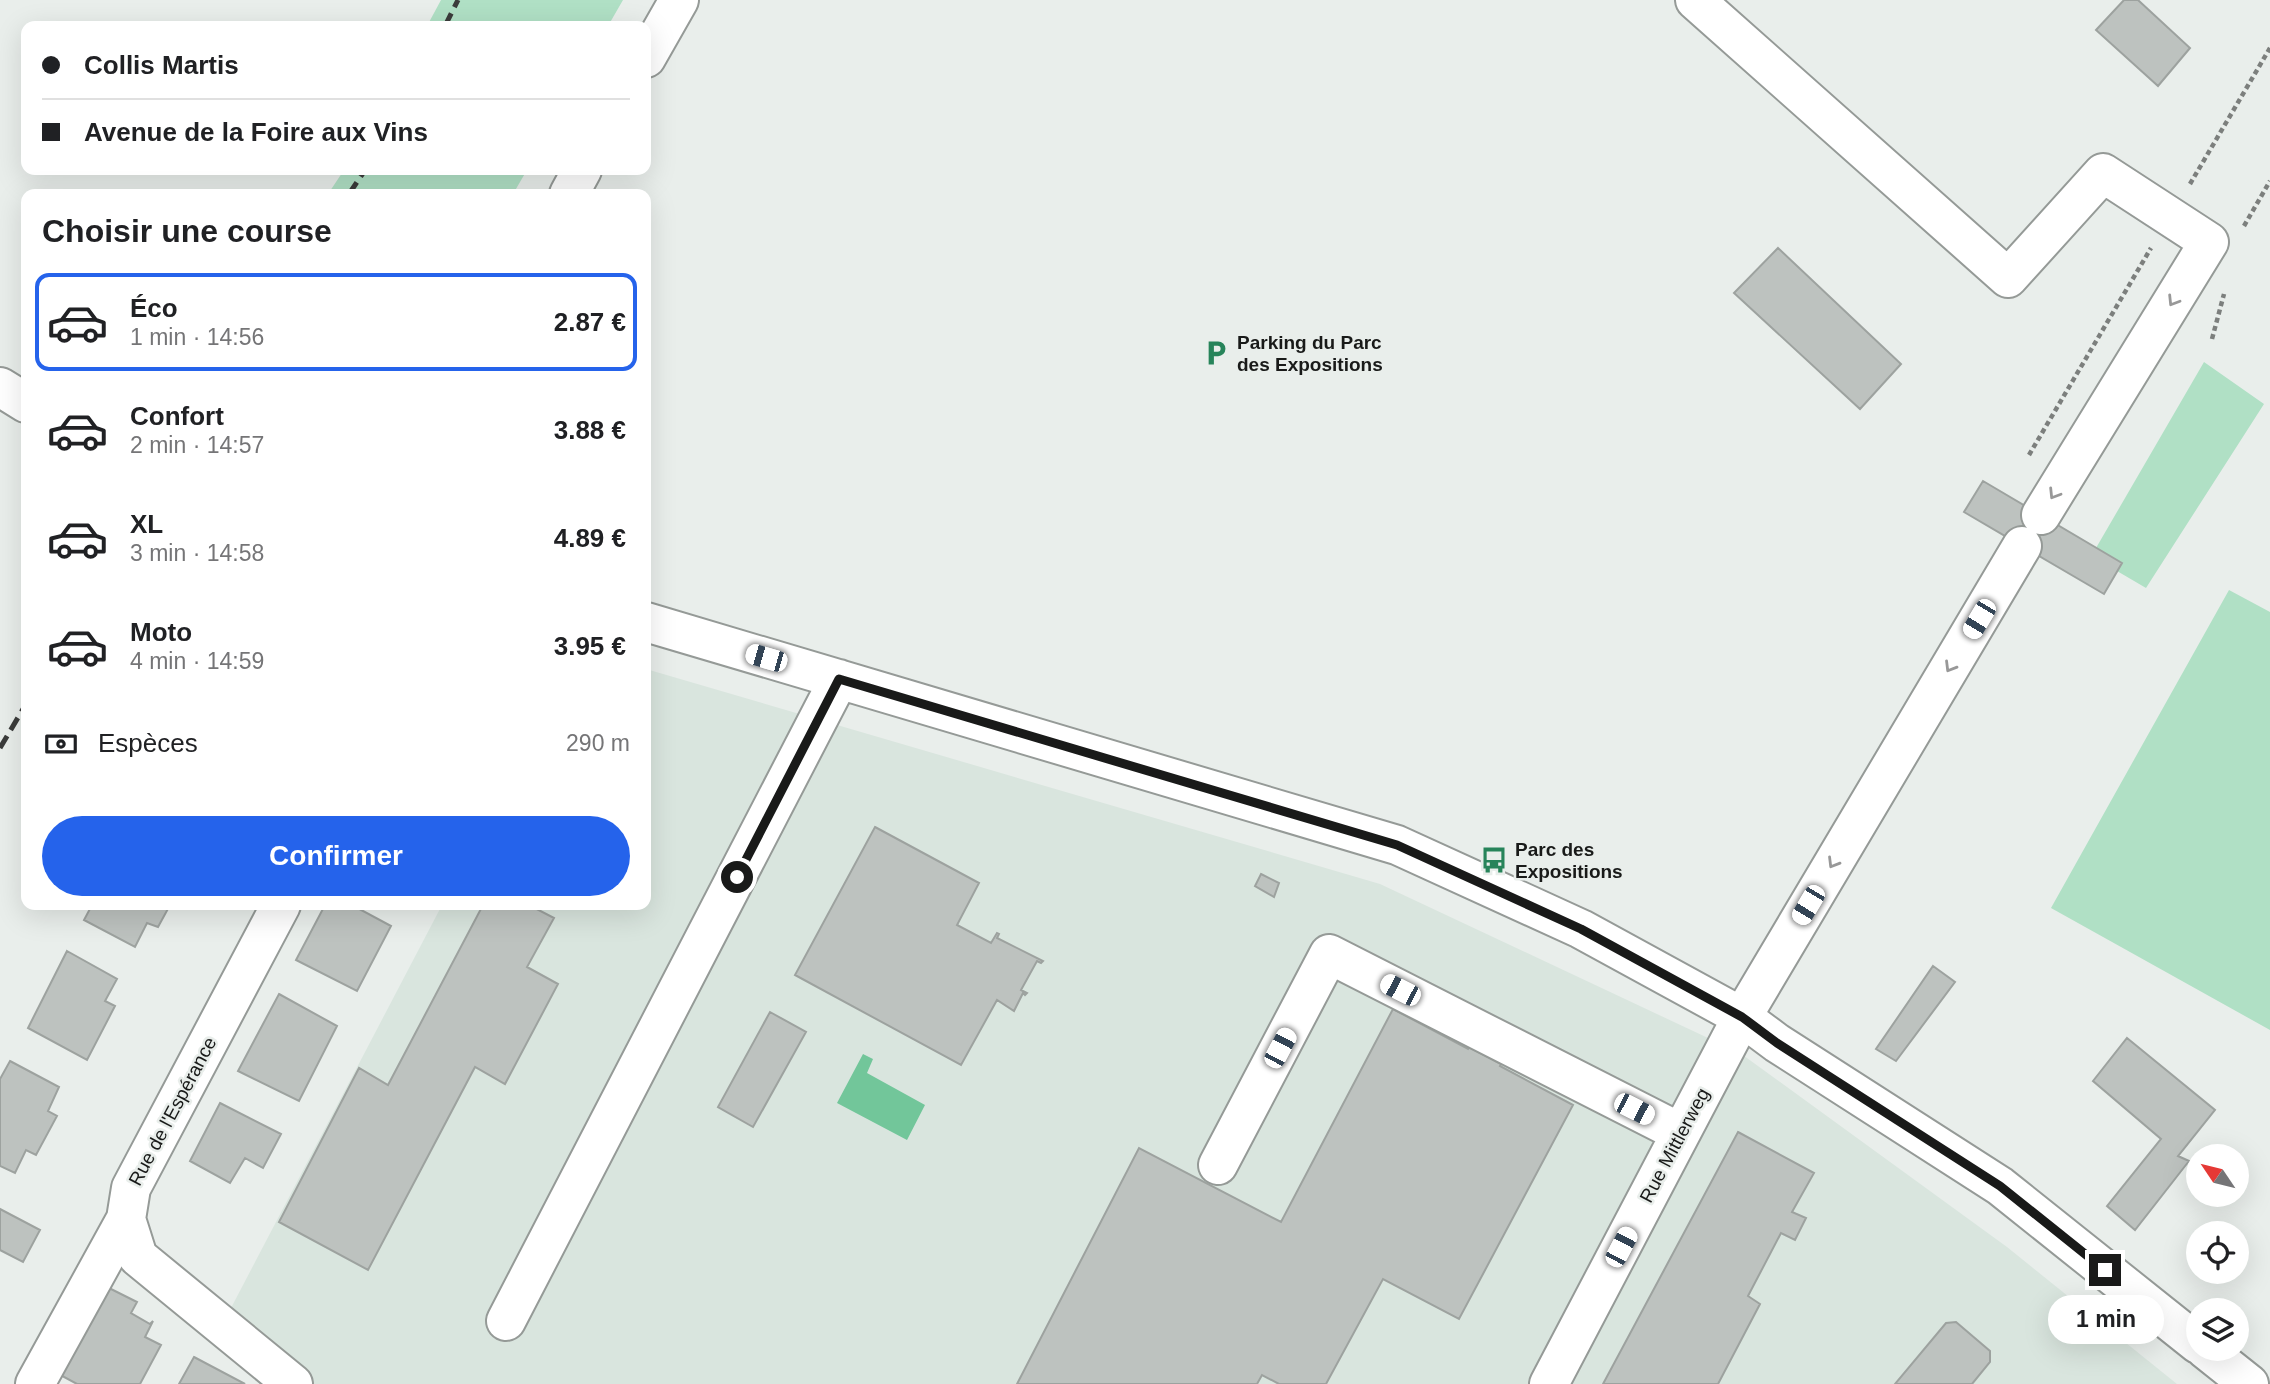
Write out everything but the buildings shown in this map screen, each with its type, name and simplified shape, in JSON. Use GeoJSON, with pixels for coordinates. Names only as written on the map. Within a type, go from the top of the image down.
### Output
{"type":"FeatureCollection","features":[{"type":"Feature","properties":{"kind":"street"},"geometry":{"type":"LineString","coordinates":[[651,49],[679,0]]}},
{"type":"Feature","properties":{"kind":"street"},"geometry":{"type":"LineString","coordinates":[[1695,0],[2008,278],[2103,173],[2171,216]]}},
{"type":"Feature","properties":{"kind":"street","name":"Rue Mittlerweg"},"geometry":{"type":"LineString","coordinates":[[1549,1384],[1742,1017],[2032,531],[2209,243],[2171,216]]}},
{"type":"Feature","properties":{"kind":"street"},"geometry":{"type":"LineString","coordinates":[[651,623],[1397,845],[1581,929],[1742,1017],[1777,1043],[2000,1186],[2186,1334]]}},
{"type":"Feature","properties":{"kind":"street"},"geometry":{"type":"LineString","coordinates":[[506,1321],[839,679]]}},
{"type":"Feature","properties":{"kind":"street","name":"Rue de l'Espérance"},"geometry":{"type":"LineString","coordinates":[[35,1384],[125,1219],[131,1188],[278,910]]}},
{"type":"Feature","properties":{"kind":"street"},"geometry":{"type":"LineString","coordinates":[[1218,1165],[1329,954],[1681,1133]]}},
{"type":"Feature","properties":{"kind":"street"},"geometry":{"type":"LineString","coordinates":[[125,1219],[138,1257],[293,1384]]}},
{"type":"Feature","properties":{"kind":"street"},"geometry":{"type":"LineString","coordinates":[[2220,1361],[2249,1384]]}},
{"type":"Feature","properties":{"kind":"path"},"geometry":{"type":"LineString","coordinates":[[2026,461],[2270,48]]}},
{"type":"Feature","properties":{"kind":"shaded area"},"geometry":{"type":"Polygon","coordinates":[[[441,0],[623,0],[611,21],[430,21],[441,0]]]}},
{"type":"Feature","properties":{"kind":"shaded area"},"geometry":{"type":"Polygon","coordinates":[[[341,175],[524,175],[516,189],[331,189],[341,175]]]}},
{"type":"Feature","properties":{"kind":"shaded area"},"geometry":{"type":"Polygon","coordinates":[[[2204,362],[2264,404],[2146,588],[2117,571],[2122,563],[2096,548],[2204,362]]]}},
{"type":"Feature","properties":{"kind":"shaded area"},"geometry":{"type":"Polygon","coordinates":[[[2229,590],[2270,612],[2270,1030],[2051,908],[2229,590]]]}},
{"type":"Feature","properties":{"kind":"shaded area"},"geometry":{"type":"Polygon","coordinates":[[[651,670],[1380,884],[1740,1053],[2007,1247],[2177,1384],[314,1384],[231,1308],[439,910],[651,910],[651,670]]]}},
{"type":"Feature","properties":{"kind":"shaded area"},"geometry":{"type":"Polygon","coordinates":[[[863,1054],[873,1059],[867,1073],[925,1105],[907,1140],[837,1103],[863,1054]]]}},
{"type":"Feature","properties":{"kind":"railway"},"geometry":{"type":"LineString","coordinates":[[448,21],[458,0]]}},
{"type":"Feature","properties":{"kind":"railway"},"geometry":{"type":"LineString","coordinates":[[352,189],[362,175]]}},
{"type":"Feature","properties":{"kind":"railway"},"geometry":{"type":"LineString","coordinates":[[0,748],[21,712]]}},
{"type":"Feature","properties":{"kind":"place","name":"Parking du Parc des Expositions"},"geometry":{"type":"Point","coordinates":[1216,353]}},
{"type":"Feature","properties":{"kind":"place","name":"Parc des Expositions"},"geometry":{"type":"Point","coordinates":[1494,860]}},
{"type":"Feature","properties":{"kind":"route"},"geometry":{"type":"LineString","coordinates":[[737,877],[839,679],[1397,845],[1581,929],[1742,1017],[1777,1043],[2000,1186],[2105,1270]]}}]}
